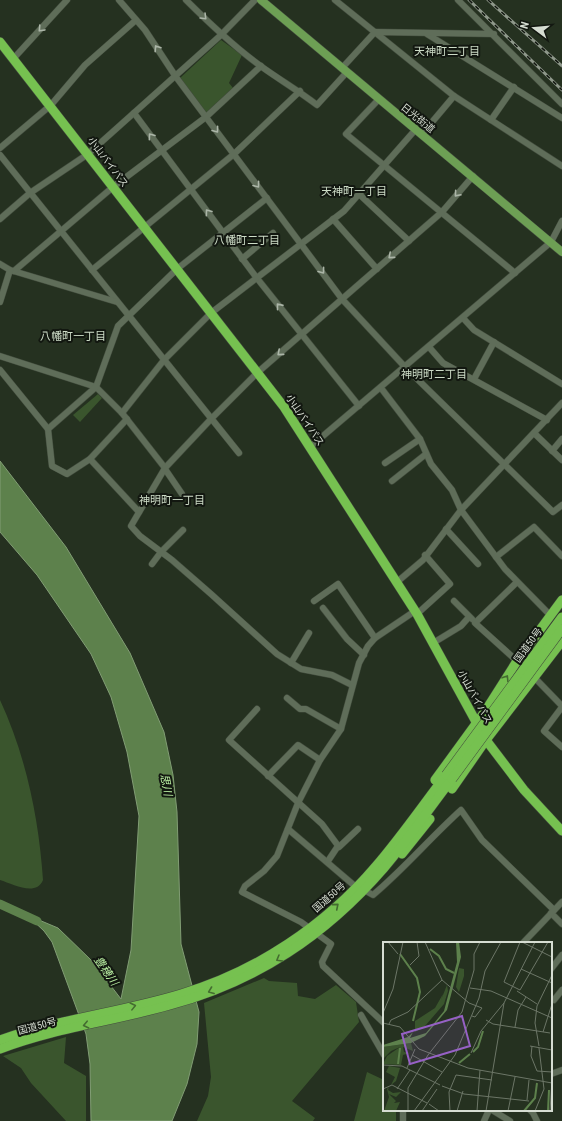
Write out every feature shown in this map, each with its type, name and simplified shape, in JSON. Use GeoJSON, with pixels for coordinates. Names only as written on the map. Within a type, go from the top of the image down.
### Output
{"type":"FeatureCollection","features":[{"type":"Feature","properties":{"kind":"highway","name":"小山バイパス"},"geometry":{"type":"LineString","coordinates":[[0,42],[51,105],[284,407],[416,612],[486,740],[524,790],[562,829]]}},
{"type":"Feature","properties":{"kind":"highway"},"geometry":{"type":"LineString","coordinates":[[360,886],[477,722],[517,661],[562,600]]}},
{"type":"Feature","properties":{"kind":"highway","name":"国道50号"},"geometry":{"type":"LineString","coordinates":[[0,1040],[50,1025],[183,993],[246,973],[266,957],[310,927],[385,867],[562,617]]}},
{"type":"Feature","properties":{"kind":"highway","name":"国道50号"},"geometry":{"type":"LineString","coordinates":[[0,1049],[30,1039],[177,1003],[288,954],[318,933],[341,914],[360,886],[449,777],[562,629]]}},
{"type":"Feature","properties":{"kind":"highway"},"geometry":{"type":"LineString","coordinates":[[385,867],[400,857],[412,843],[486,740],[534,677],[561,645]]}},
{"type":"Feature","properties":{"kind":"main road","name":"日光街道"},"geometry":{"type":"LineString","coordinates":[[261,0],[562,252]]}},
{"type":"Feature","properties":{"kind":"street"},"geometry":{"type":"LineString","coordinates":[[14,58],[67,0]]}},
{"type":"Feature","properties":{"kind":"street"},"geometry":{"type":"LineString","coordinates":[[119,0],[136,20],[176,77],[342,299],[405,367],[553,512],[562,505]]}},
{"type":"Feature","properties":{"kind":"street"},"geometry":{"type":"LineString","coordinates":[[186,0],[221,35],[262,66],[300,91],[317,105],[375,32]]}},
{"type":"Feature","properties":{"kind":"street"},"geometry":{"type":"LineString","coordinates":[[0,219],[30,193],[88,154],[176,77],[221,35],[255,0]]}},
{"type":"Feature","properties":{"kind":"street"},"geometry":{"type":"LineString","coordinates":[[336,0],[454,96],[562,166]]}},
{"type":"Feature","properties":{"kind":"street"},"geometry":{"type":"LineString","coordinates":[[458,0],[494,34],[562,104]]}},
{"type":"Feature","properties":{"kind":"street"},"geometry":{"type":"LineString","coordinates":[[0,148],[51,105],[85,65],[136,20]]}},
{"type":"Feature","properties":{"kind":"street"},"geometry":{"type":"LineString","coordinates":[[375,32],[494,34]]}},
{"type":"Feature","properties":{"kind":"street"},"geometry":{"type":"LineString","coordinates":[[426,34],[562,118]]}},
{"type":"Feature","properties":{"kind":"street"},"geometry":{"type":"LineString","coordinates":[[0,302],[12,271],[113,187],[206,117],[262,66]]}},
{"type":"Feature","properties":{"kind":"street"},"geometry":{"type":"LineString","coordinates":[[491,120],[514,87]]}},
{"type":"Feature","properties":{"kind":"street"},"geometry":{"type":"LineString","coordinates":[[92,270],[234,154],[300,91]]}},
{"type":"Feature","properties":{"kind":"street"},"geometry":{"type":"LineString","coordinates":[[122,413],[164,360],[211,313],[344,211],[384,166],[454,96]]}},
{"type":"Feature","properties":{"kind":"street"},"geometry":{"type":"LineString","coordinates":[[379,99],[346,134],[515,273]]}},
{"type":"Feature","properties":{"kind":"street"},"geometry":{"type":"LineString","coordinates":[[134,113],[256,278],[359,406]]}},
{"type":"Feature","properties":{"kind":"street"},"geometry":{"type":"LineString","coordinates":[[0,155],[239,453]]}},
{"type":"Feature","properties":{"kind":"street"},"geometry":{"type":"LineString","coordinates":[[352,685],[332,675],[301,669],[277,654],[211,594],[140,536],[131,526],[165,468],[211,419],[257,373],[442,212],[473,176]]}},
{"type":"Feature","properties":{"kind":"street"},"geometry":{"type":"LineString","coordinates":[[359,194],[409,241]]}},
{"type":"Feature","properties":{"kind":"street"},"geometry":{"type":"LineString","coordinates":[[48,429],[96,388],[118,326],[128,315],[177,269],[267,198]]}},
{"type":"Feature","properties":{"kind":"street"},"geometry":{"type":"LineString","coordinates":[[333,219],[377,269]]}},
{"type":"Feature","properties":{"kind":"street"},"geometry":{"type":"LineString","coordinates":[[310,447],[551,242],[562,220]]}},
{"type":"Feature","properties":{"kind":"street"},"geometry":{"type":"LineString","coordinates":[[242,259],[273,233]]}},
{"type":"Feature","properties":{"kind":"street"},"geometry":{"type":"LineString","coordinates":[[0,264],[12,271],[117,302]]}},
{"type":"Feature","properties":{"kind":"street"},"geometry":{"type":"LineString","coordinates":[[463,318],[474,330],[562,384]]}},
{"type":"Feature","properties":{"kind":"street"},"geometry":{"type":"LineString","coordinates":[[474,379],[494,342]]}},
{"type":"Feature","properties":{"kind":"street"},"geometry":{"type":"LineString","coordinates":[[428,347],[443,363],[547,420]]}},
{"type":"Feature","properties":{"kind":"street"},"geometry":{"type":"LineString","coordinates":[[0,356],[96,388],[122,413],[165,468],[182,494]]}},
{"type":"Feature","properties":{"kind":"street"},"geometry":{"type":"LineString","coordinates":[[0,370],[48,429],[52,466],[67,474],[90,459],[126,419]]}},
{"type":"Feature","properties":{"kind":"street"},"geometry":{"type":"LineString","coordinates":[[381,388],[420,439],[431,464],[452,490],[461,510],[496,557],[517,582],[550,615]]}},
{"type":"Feature","properties":{"kind":"street"},"geometry":{"type":"LineString","coordinates":[[397,582],[423,560],[424,555],[461,510],[547,420],[559,412],[562,403]]}},
{"type":"Feature","properties":{"kind":"street"},"geometry":{"type":"LineString","coordinates":[[534,433],[562,460]]}},
{"type":"Feature","properties":{"kind":"street"},"geometry":{"type":"LineString","coordinates":[[385,463],[420,439]]}},
{"type":"Feature","properties":{"kind":"street"},"geometry":{"type":"LineString","coordinates":[[552,451],[562,439]]}},
{"type":"Feature","properties":{"kind":"street"},"geometry":{"type":"LineString","coordinates":[[392,481],[426,454]]}},
{"type":"Feature","properties":{"kind":"street"},"geometry":{"type":"LineString","coordinates":[[90,459],[139,512]]}},
{"type":"Feature","properties":{"kind":"street"},"geometry":{"type":"LineString","coordinates":[[496,557],[534,527],[562,556]]}},
{"type":"Feature","properties":{"kind":"street"},"geometry":{"type":"LineString","coordinates":[[446,529],[478,564]]}},
{"type":"Feature","properties":{"kind":"street"},"geometry":{"type":"LineString","coordinates":[[152,564],[161,552],[176,540],[183,530]]}},
{"type":"Feature","properties":{"kind":"street"},"geometry":{"type":"LineString","coordinates":[[383,1022],[323,966],[322,962],[331,944],[310,927],[242,892],[245,886],[264,872],[277,856],[298,803],[320,760],[341,729],[352,685],[364,655],[374,638],[416,612],[450,584],[424,555]]}},
{"type":"Feature","properties":{"kind":"street"},"geometry":{"type":"LineString","coordinates":[[476,623],[517,582]]}},
{"type":"Feature","properties":{"kind":"street"},"geometry":{"type":"LineString","coordinates":[[314,601],[338,584],[374,638]]}},
{"type":"Feature","properties":{"kind":"street"},"geometry":{"type":"LineString","coordinates":[[454,601],[469,617],[517,661]]}},
{"type":"Feature","properties":{"kind":"street"},"geometry":{"type":"LineString","coordinates":[[323,608],[346,638],[364,655]]}},
{"type":"Feature","properties":{"kind":"street"},"geometry":{"type":"LineString","coordinates":[[433,643],[461,626],[469,617]]}},
{"type":"Feature","properties":{"kind":"street"},"geometry":{"type":"LineString","coordinates":[[291,663],[309,633]]}},
{"type":"Feature","properties":{"kind":"street"},"geometry":{"type":"LineString","coordinates":[[534,677],[562,706],[544,731],[562,747]]}},
{"type":"Feature","properties":{"kind":"street"},"geometry":{"type":"LineString","coordinates":[[287,698],[300,709],[306,709],[341,729]]}},
{"type":"Feature","properties":{"kind":"street"},"geometry":{"type":"LineString","coordinates":[[257,709],[229,740],[322,824],[338,846]]}},
{"type":"Feature","properties":{"kind":"street"},"geometry":{"type":"LineString","coordinates":[[268,776],[298,745],[320,760]]}},
{"type":"Feature","properties":{"kind":"street"},"geometry":{"type":"LineString","coordinates":[[288,829],[373,895],[392,879],[429,839],[461,810],[482,840],[553,911],[562,924]]}},
{"type":"Feature","properties":{"kind":"street"},"geometry":{"type":"LineString","coordinates":[[328,861],[338,846],[341,846],[358,829]]}},
{"type":"Feature","properties":{"kind":"street"},"geometry":{"type":"LineString","coordinates":[[524,942],[562,902]]}},
{"type":"Feature","properties":{"kind":"street"},"geometry":{"type":"LineString","coordinates":[[552,968],[562,955]]}},
{"type":"Feature","properties":{"kind":"street"},"geometry":{"type":"LineString","coordinates":[[554,1000],[562,990]]}},
{"type":"Feature","properties":{"kind":"street"},"geometry":{"type":"LineString","coordinates":[[361,1016],[383,1053]]}},
{"type":"Feature","properties":{"kind":"street"},"geometry":{"type":"LineString","coordinates":[[402,1121],[403,1111]]}},
{"type":"Feature","properties":{"kind":"street"},"geometry":{"type":"LineString","coordinates":[[484,1121],[490,1111]]}},
{"type":"Feature","properties":{"kind":"street"},"geometry":{"type":"LineString","coordinates":[[493,1111],[510,1121]]}},
{"type":"Feature","properties":{"kind":"street"},"geometry":{"type":"LineString","coordinates":[[531,1111],[534,1113],[537,1121]]}},
{"type":"Feature","properties":{"kind":"shaded area"},"geometry":{"type":"Polygon","coordinates":[[[221,40],[242,55],[229,83],[233,88],[206,113],[179,79],[221,40]]]}},
{"type":"Feature","properties":{"kind":"shaded area"},"geometry":{"type":"Polygon","coordinates":[[[98,394],[102,398],[80,422],[73,415],[98,394]]]}},
{"type":"Feature","properties":{"kind":"shaded area"},"geometry":{"type":"Polygon","coordinates":[[[0,700],[24,765],[30,788],[38,834],[43,880],[40,885],[30,889],[0,880],[0,700]]]}},
{"type":"Feature","properties":{"kind":"shaded area"},"geometry":{"type":"Polygon","coordinates":[[[264,978],[269,981],[297,983],[298,996],[315,999],[336,985],[356,1002],[359,1022],[292,1101],[315,1118],[313,1121],[197,1121],[208,1096],[211,1077],[204,1003],[264,978]]]}},
{"type":"Feature","properties":{"kind":"shaded area"},"geometry":{"type":"Polygon","coordinates":[[[66,1037],[64,1063],[86,1076],[86,1121],[66,1121],[31,1083],[21,1068],[3,1056],[66,1037]]]}},
{"type":"Feature","properties":{"kind":"shaded area"},"geometry":{"type":"Polygon","coordinates":[[[367,1072],[383,1080],[383,1111],[396,1111],[396,1121],[354,1121],[367,1072]]]}},
{"type":"Feature","properties":{"kind":"water","name":"思川"},"geometry":{"type":"Polygon","coordinates":[[[0,461],[66,547],[130,653],[164,732],[173,775],[177,812],[181,944],[199,1012],[197,1044],[187,1084],[172,1121],[91,1121],[90,1064],[86,1034],[52,942],[44,931],[27,915],[58,928],[91,960],[121,999],[131,950],[139,816],[127,752],[111,697],[91,654],[37,575],[0,532],[0,461]]]}},
{"type":"Feature","properties":{"kind":"waterway","name":"豊穂川"},"geometry":{"type":"LineString","coordinates":[[0,904],[37,921]]}},
{"type":"Feature","properties":{"kind":"railway"},"geometry":{"type":"LineString","coordinates":[[469,0],[562,90]]}},
{"type":"Feature","properties":{"kind":"railway"},"geometry":{"type":"LineString","coordinates":[[488,0],[562,66]]}},
{"type":"Feature","properties":{"kind":"district","name":"天神町二丁目"},"geometry":{"type":"Point","coordinates":[447,51]}},
{"type":"Feature","properties":{"kind":"district","name":"天神町一丁目"},"geometry":{"type":"Point","coordinates":[354,191]}},
{"type":"Feature","properties":{"kind":"district","name":"八幡町二丁目"},"geometry":{"type":"Point","coordinates":[247,240]}},
{"type":"Feature","properties":{"kind":"district","name":"八幡町一丁目"},"geometry":{"type":"Point","coordinates":[73,336]}},
{"type":"Feature","properties":{"kind":"district","name":"神明町二丁目"},"geometry":{"type":"Point","coordinates":[434,374]}},
{"type":"Feature","properties":{"kind":"district","name":"神明町一丁目"},"geometry":{"type":"Point","coordinates":[172,500]}}]}
